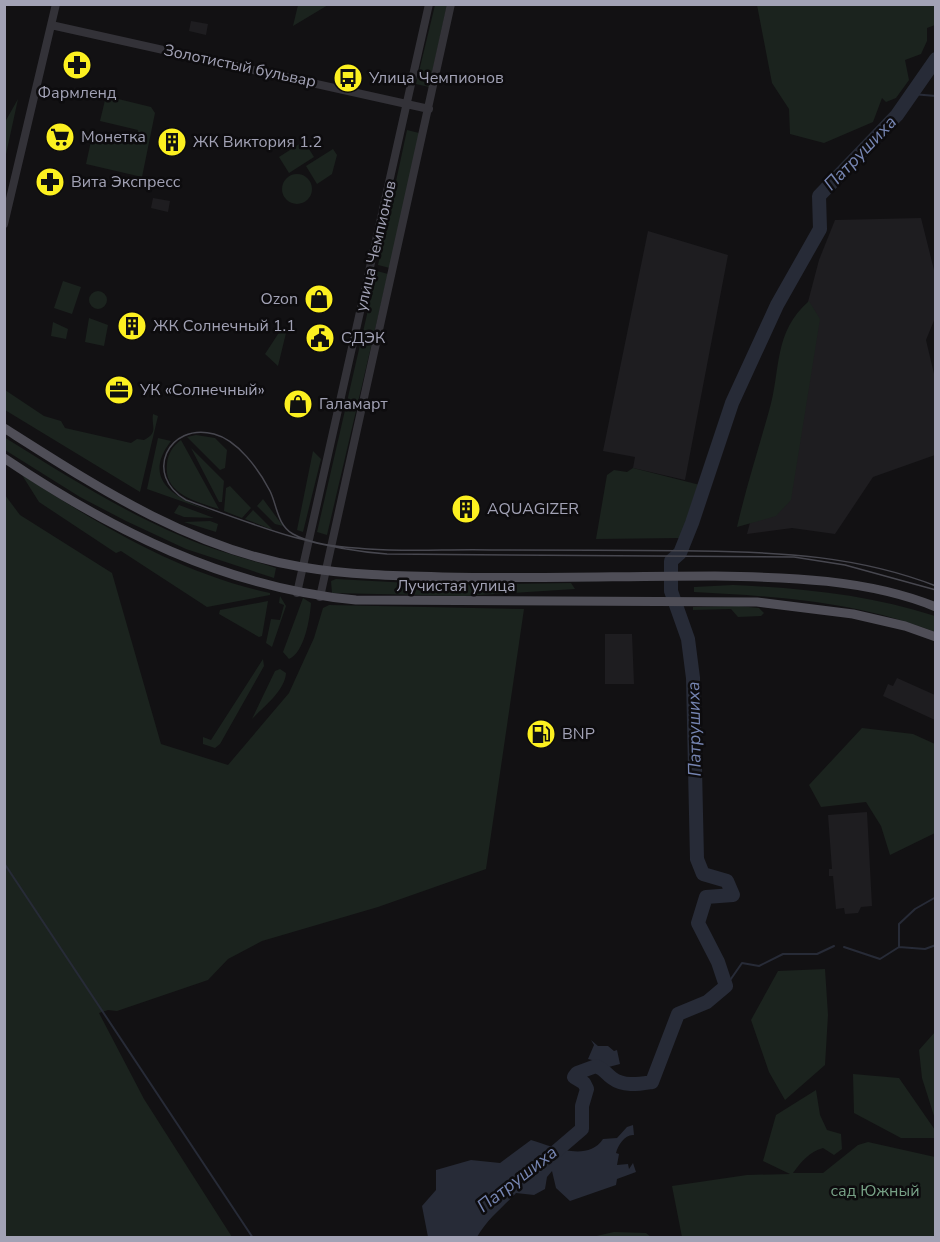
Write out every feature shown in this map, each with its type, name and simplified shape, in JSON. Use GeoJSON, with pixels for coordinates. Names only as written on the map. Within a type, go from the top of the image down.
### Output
{"type":"FeatureCollection","features":[{"type":"Feature","properties":{"kind":"main road","name":"Лучистая улица"},"geometry":{"type":"LineString","coordinates":[[4,428],[101,489],[169,525],[232,549],[302,567],[325,571],[469,577],[770,577],[821,582],[903,596],[936,607]]}},
{"type":"Feature","properties":{"kind":"main road","name":"Лучистая улица"},"geometry":{"type":"LineString","coordinates":[[4,458],[77,506],[163,548],[234,577],[297,593],[320,597],[414,602],[757,602],[830,610],[888,622],[936,637]]}},
{"type":"Feature","properties":{"kind":"street"},"geometry":{"type":"LineString","coordinates":[[4,224],[56,4]]}},
{"type":"Feature","properties":{"kind":"street","name":"улица Чемпионов"},"geometry":{"type":"LineString","coordinates":[[297,593],[429,4]]}},
{"type":"Feature","properties":{"kind":"street","name":"улица Чемпионов"},"geometry":{"type":"LineString","coordinates":[[320,597],[451,4]]}},
{"type":"Feature","properties":{"kind":"street","name":"Золотистый бульвар"},"geometry":{"type":"LineString","coordinates":[[51,25],[429,109]]}},
{"type":"Feature","properties":{"kind":"shaded area"},"geometry":{"type":"Polygon","coordinates":[[[191,21],[208,24],[206,35],[189,31],[191,21]]]}},
{"type":"Feature","properties":{"kind":"shaded area"},"geometry":{"type":"Polygon","coordinates":[[[153,198],[170,201],[168,212],[151,208],[153,198]]]}},
{"type":"Feature","properties":{"kind":"shaded area"},"geometry":{"type":"Polygon","coordinates":[[[921,218],[935,274],[935,318],[926,340],[935,378],[935,455],[873,477],[835,534],[792,528],[747,534],[819,260],[835,220],[921,218]]]}},
{"type":"Feature","properties":{"kind":"shaded area"},"geometry":{"type":"Polygon","coordinates":[[[648,231],[728,255],[685,480],[633,468],[635,457],[603,451],[648,231]]]}},
{"type":"Feature","properties":{"kind":"shaded area"},"geometry":{"type":"Polygon","coordinates":[[[605,634],[632,634],[634,684],[605,684],[605,634]]]}},
{"type":"Feature","properties":{"kind":"shaded area"},"geometry":{"type":"Polygon","coordinates":[[[897,678],[935,695],[935,720],[883,696],[888,684],[893,686],[897,678]]]}},
{"type":"Feature","properties":{"kind":"shaded area"},"geometry":{"type":"Polygon","coordinates":[[[867,812],[872,906],[861,907],[858,913],[845,914],[844,908],[836,909],[833,876],[829,876],[829,869],[832,869],[828,815],[867,812]]]}},
{"type":"Feature","properties":{"kind":"green space"},"geometry":{"type":"Polygon","coordinates":[[[298,4],[328,5],[293,26],[298,4]]]}},
{"type":"Feature","properties":{"kind":"green space"},"geometry":{"type":"Polygon","coordinates":[[[435,5],[447,5],[429,87],[416,84],[435,5]]]}},
{"type":"Feature","properties":{"kind":"green space"},"geometry":{"type":"Polygon","coordinates":[[[757,5],[935,5],[935,25],[927,28],[927,41],[921,54],[905,60],[909,80],[896,98],[886,102],[882,98],[873,122],[824,143],[790,134],[789,109],[772,83],[757,5]]]}},
{"type":"Feature","properties":{"kind":"green space"},"geometry":{"type":"Polygon","coordinates":[[[106,96],[151,107],[155,113],[142,177],[86,164],[93,132],[136,141],[138,130],[100,121],[106,96]]]}},
{"type":"Feature","properties":{"kind":"green space"},"geometry":{"type":"Polygon","coordinates":[[[18,99],[5,159],[5,122],[18,99]]]}},
{"type":"Feature","properties":{"kind":"green space"},"geometry":{"type":"Polygon","coordinates":[[[407,130],[419,133],[390,268],[378,265],[407,130]]]}},
{"type":"Feature","properties":{"kind":"green space"},"geometry":{"type":"Polygon","coordinates":[[[304,141],[314,157],[289,173],[279,157],[304,141]]]}},
{"type":"Feature","properties":{"kind":"green space"},"geometry":{"type":"Polygon","coordinates":[[[333,149],[337,155],[332,174],[317,184],[306,166],[333,149]]]}},
{"type":"Feature","properties":{"kind":"green space"},"geometry":{"type":"Polygon","coordinates":[[[297,174],[303,175],[311,183],[311,195],[303,203],[297,204],[291,203],[283,195],[282,189],[283,183],[291,175],[297,174]]]}},
{"type":"Feature","properties":{"kind":"green space"},"geometry":{"type":"Polygon","coordinates":[[[377,271],[388,274],[327,535],[317,532],[377,271]]]}},
{"type":"Feature","properties":{"kind":"green space"},"geometry":{"type":"Polygon","coordinates":[[[63,281],[81,287],[72,314],[54,308],[63,281]]]}},
{"type":"Feature","properties":{"kind":"green space"},"geometry":{"type":"Polygon","coordinates":[[[98,291],[104,294],[107,300],[104,306],[98,309],[92,306],[89,300],[92,294],[98,291]]]}},
{"type":"Feature","properties":{"kind":"green space"},"geometry":{"type":"Polygon","coordinates":[[[809,301],[820,319],[791,500],[776,516],[737,527],[773,396],[784,339],[797,313],[809,301]]]}},
{"type":"Feature","properties":{"kind":"green space"},"geometry":{"type":"Polygon","coordinates":[[[89,318],[108,325],[104,346],[85,342],[89,318]]]}},
{"type":"Feature","properties":{"kind":"green space"},"geometry":{"type":"Polygon","coordinates":[[[53,322],[68,329],[66,339],[51,336],[53,322]]]}},
{"type":"Feature","properties":{"kind":"green space"},"geometry":{"type":"Polygon","coordinates":[[[282,328],[286,333],[278,366],[265,354],[282,328]]]}},
{"type":"Feature","properties":{"kind":"green space"},"geometry":{"type":"Polygon","coordinates":[[[5,390],[44,416],[61,421],[65,428],[131,443],[137,439],[144,440],[149,437],[153,432],[153,414],[158,416],[140,492],[5,410],[5,390]]]}},
{"type":"Feature","properties":{"kind":"green space"},"geometry":{"type":"Polygon","coordinates":[[[196,435],[215,438],[227,450],[225,468],[220,470],[187,437],[196,435]]]}},
{"type":"Feature","properties":{"kind":"green space"},"geometry":{"type":"Polygon","coordinates":[[[4,437],[135,514],[204,546],[276,568],[274,578],[186,549],[80,497],[5,450],[4,437]]]}},
{"type":"Feature","properties":{"kind":"green space"},"geometry":{"type":"Polygon","coordinates":[[[158,438],[171,441],[162,456],[160,469],[162,480],[180,497],[218,514],[147,489],[158,438]]]}},
{"type":"Feature","properties":{"kind":"green space"},"geometry":{"type":"Polygon","coordinates":[[[181,440],[219,509],[192,500],[176,490],[170,483],[167,474],[168,460],[171,450],[181,440]]]}},
{"type":"Feature","properties":{"kind":"green space"},"geometry":{"type":"Polygon","coordinates":[[[191,448],[224,481],[222,502],[219,502],[191,448]]]}},
{"type":"Feature","properties":{"kind":"green space"},"geometry":{"type":"Polygon","coordinates":[[[313,451],[321,459],[303,532],[297,530],[313,451]]]}},
{"type":"Feature","properties":{"kind":"green space"},"geometry":{"type":"Polygon","coordinates":[[[633,468],[700,485],[681,538],[596,539],[607,475],[614,470],[627,472],[633,468]]]}},
{"type":"Feature","properties":{"kind":"green space"},"geometry":{"type":"Polygon","coordinates":[[[22,475],[110,529],[172,560],[203,573],[270,593],[270,595],[207,607],[121,551],[116,553],[39,502],[22,475]]]}},
{"type":"Feature","properties":{"kind":"green space"},"geometry":{"type":"Polygon","coordinates":[[[230,486],[251,508],[242,518],[224,511],[226,488],[230,486]]]}},
{"type":"Feature","properties":{"kind":"green space"},"geometry":{"type":"Polygon","coordinates":[[[5,495],[20,515],[112,573],[161,744],[228,765],[289,693],[314,638],[323,608],[329,605],[524,609],[486,869],[378,907],[262,941],[228,959],[208,980],[117,1011],[108,1010],[99,1013],[144,1099],[232,1237],[5,1237],[5,495]]]}},
{"type":"Feature","properties":{"kind":"green space"},"geometry":{"type":"Polygon","coordinates":[[[263,499],[283,526],[275,524],[257,506],[263,499]]]}},
{"type":"Feature","properties":{"kind":"green space"},"geometry":{"type":"Polygon","coordinates":[[[179,505],[214,518],[184,517],[174,513],[179,505]]]}},
{"type":"Feature","properties":{"kind":"green space"},"geometry":{"type":"Polygon","coordinates":[[[253,510],[273,530],[245,519],[253,510]]]}},
{"type":"Feature","properties":{"kind":"green space"},"geometry":{"type":"Polygon","coordinates":[[[210,521],[218,524],[216,532],[184,522],[210,521]]]}},
{"type":"Feature","properties":{"kind":"green space"},"geometry":{"type":"Polygon","coordinates":[[[336,579],[446,585],[571,583],[575,589],[464,596],[332,593],[331,581],[336,579]]]}},
{"type":"Feature","properties":{"kind":"green space"},"geometry":{"type":"Polygon","coordinates":[[[733,585],[785,588],[886,603],[935,616],[935,632],[877,614],[817,602],[694,592],[694,587],[733,585]]]}},
{"type":"Feature","properties":{"kind":"green space"},"geometry":{"type":"Polygon","coordinates":[[[280,596],[286,606],[272,647],[266,643],[271,619],[280,620],[284,605],[279,603],[280,596]]]}},
{"type":"Feature","properties":{"kind":"green space"},"geometry":{"type":"Polygon","coordinates":[[[303,598],[311,603],[308,626],[299,650],[289,659],[283,652],[303,598]]]}},
{"type":"Feature","properties":{"kind":"green space"},"geometry":{"type":"Polygon","coordinates":[[[268,601],[262,636],[259,637],[219,614],[220,610],[268,601]]]}},
{"type":"Feature","properties":{"kind":"green space"},"geometry":{"type":"Polygon","coordinates":[[[693,607],[759,608],[764,613],[761,616],[738,617],[731,609],[693,610],[693,607]]]}},
{"type":"Feature","properties":{"kind":"green space"},"geometry":{"type":"Polygon","coordinates":[[[263,659],[264,666],[220,744],[215,748],[203,744],[203,737],[211,740],[263,659]]]}},
{"type":"Feature","properties":{"kind":"green space"},"geometry":{"type":"Polygon","coordinates":[[[280,669],[286,673],[282,686],[252,719],[275,671],[280,669]]]}},
{"type":"Feature","properties":{"kind":"green space"},"geometry":{"type":"Polygon","coordinates":[[[862,728],[913,734],[935,744],[935,833],[890,855],[881,826],[866,802],[821,807],[809,785],[862,728]]]}},
{"type":"Feature","properties":{"kind":"green space"},"geometry":{"type":"Polygon","coordinates":[[[825,969],[828,1015],[825,1065],[785,1100],[769,1072],[751,1020],[778,971],[825,969]]]}},
{"type":"Feature","properties":{"kind":"green space"},"geometry":{"type":"Polygon","coordinates":[[[935,1032],[935,1119],[922,1078],[919,1050],[935,1032]]]}},
{"type":"Feature","properties":{"kind":"green space"},"geometry":{"type":"Polygon","coordinates":[[[853,1074],[899,1078],[935,1130],[935,1138],[901,1138],[854,1113],[853,1074]]]}},
{"type":"Feature","properties":{"kind":"green space","name":"сад Южный"},"geometry":{"type":"Polygon","coordinates":[[[816,1090],[820,1115],[827,1130],[841,1134],[842,1149],[834,1155],[823,1148],[818,1150],[806,1158],[793,1173],[823,1173],[858,1145],[868,1142],[935,1157],[935,1237],[682,1237],[672,1186],[747,1175],[790,1174],[763,1161],[776,1115],[816,1090]]]}},
{"type":"Feature","properties":{"kind":"green space"},"geometry":{"type":"Polygon","coordinates":[[[614,1232],[646,1233],[651,1237],[592,1237],[614,1232]]]}},
{"type":"Feature","properties":{"kind":"water"},"geometry":{"type":"Polygon","coordinates":[[[591,1040],[598,1046],[608,1046],[614,1051],[617,1050],[620,1064],[601,1069],[599,1071],[604,1075],[589,1068],[587,1071],[586,1068],[592,1064],[592,1060],[588,1059],[594,1045],[591,1040]]]}},
{"type":"Feature","properties":{"kind":"water"},"geometry":{"type":"Polygon","coordinates":[[[633,1125],[634,1135],[622,1141],[616,1153],[619,1154],[617,1165],[628,1164],[629,1169],[633,1163],[636,1172],[617,1179],[616,1185],[570,1201],[556,1188],[552,1171],[547,1177],[545,1189],[534,1195],[516,1193],[490,1219],[477,1237],[428,1237],[422,1206],[436,1190],[436,1170],[471,1160],[500,1163],[531,1140],[568,1151],[588,1150],[603,1139],[617,1138],[627,1127],[633,1125]]]}},
{"type":"Feature","properties":{"kind":"waterway","name":"Патрушиха"},"geometry":{"type":"LineString","coordinates":[[547,1159],[582,1129],[582,1106],[587,1089],[584,1083],[574,1077],[577,1073],[596,1066],[621,1083],[652,1082],[678,1014],[707,1002],[726,986],[718,962],[698,923],[706,897],[733,895],[727,881],[703,874],[697,859],[693,678],[688,639],[671,591],[671,561],[680,553],[692,523],[732,403],[777,305],[820,229],[819,196],[897,115],[936,59]]}},
{"type":"Feature","properties":{"kind":"waterway"},"geometry":{"type":"LineString","coordinates":[[912,94],[936,96]]}},
{"type":"Feature","properties":{"kind":"waterway"},"geometry":{"type":"LineString","coordinates":[[4,863],[253,1238]]}},
{"type":"Feature","properties":{"kind":"waterway"},"geometry":{"type":"LineString","coordinates":[[844,947],[880,959],[899,947],[899,924],[915,909],[936,897]]}},
{"type":"Feature","properties":{"kind":"waterway"},"geometry":{"type":"LineString","coordinates":[[899,947],[925,949],[936,945]]}},
{"type":"Feature","properties":{"kind":"waterway"},"geometry":{"type":"LineString","coordinates":[[726,986],[742,963],[759,966],[783,954],[817,954],[834,946]]}},
{"type":"Feature","properties":{"kind":"tram line"},"geometry":{"type":"LineString","coordinates":[[936,586],[878,568],[789,555],[673,551],[399,550],[330,545],[301,538],[288,530],[260,474],[247,457],[223,437],[198,432],[184,436],[174,443],[167,453],[164,465],[166,477],[173,489],[186,500],[285,534],[334,547],[387,554],[794,557],[845,565],[936,590]]}},
{"type":"Feature","properties":{"kind":"place","name":"Фармленд"},"geometry":{"type":"Point","coordinates":[77,65]}},
{"type":"Feature","properties":{"kind":"place","name":"Улица Чемпионов"},"geometry":{"type":"Point","coordinates":[348,78]}},
{"type":"Feature","properties":{"kind":"place","name":"Монетка"},"geometry":{"type":"Point","coordinates":[60,137]}},
{"type":"Feature","properties":{"kind":"place","name":"ЖК Виктория 1.2"},"geometry":{"type":"Point","coordinates":[172,142]}},
{"type":"Feature","properties":{"kind":"place","name":"Вита Экспресс"},"geometry":{"type":"Point","coordinates":[50,182]}},
{"type":"Feature","properties":{"kind":"place","name":"Ozon"},"geometry":{"type":"Point","coordinates":[319,299]}},
{"type":"Feature","properties":{"kind":"place","name":"ЖК Солнечный 1.1"},"geometry":{"type":"Point","coordinates":[132,326]}},
{"type":"Feature","properties":{"kind":"place","name":"СДЭК"},"geometry":{"type":"Point","coordinates":[320,338]}},
{"type":"Feature","properties":{"kind":"place","name":"УК «Солнечный»"},"geometry":{"type":"Point","coordinates":[119,390]}},
{"type":"Feature","properties":{"kind":"place","name":"Галамарт"},"geometry":{"type":"Point","coordinates":[298,404]}},
{"type":"Feature","properties":{"kind":"place","name":"AQUAGIZER"},"geometry":{"type":"Point","coordinates":[466,509]}},
{"type":"Feature","properties":{"kind":"place","name":"BNP"},"geometry":{"type":"Point","coordinates":[541,734]}}]}
